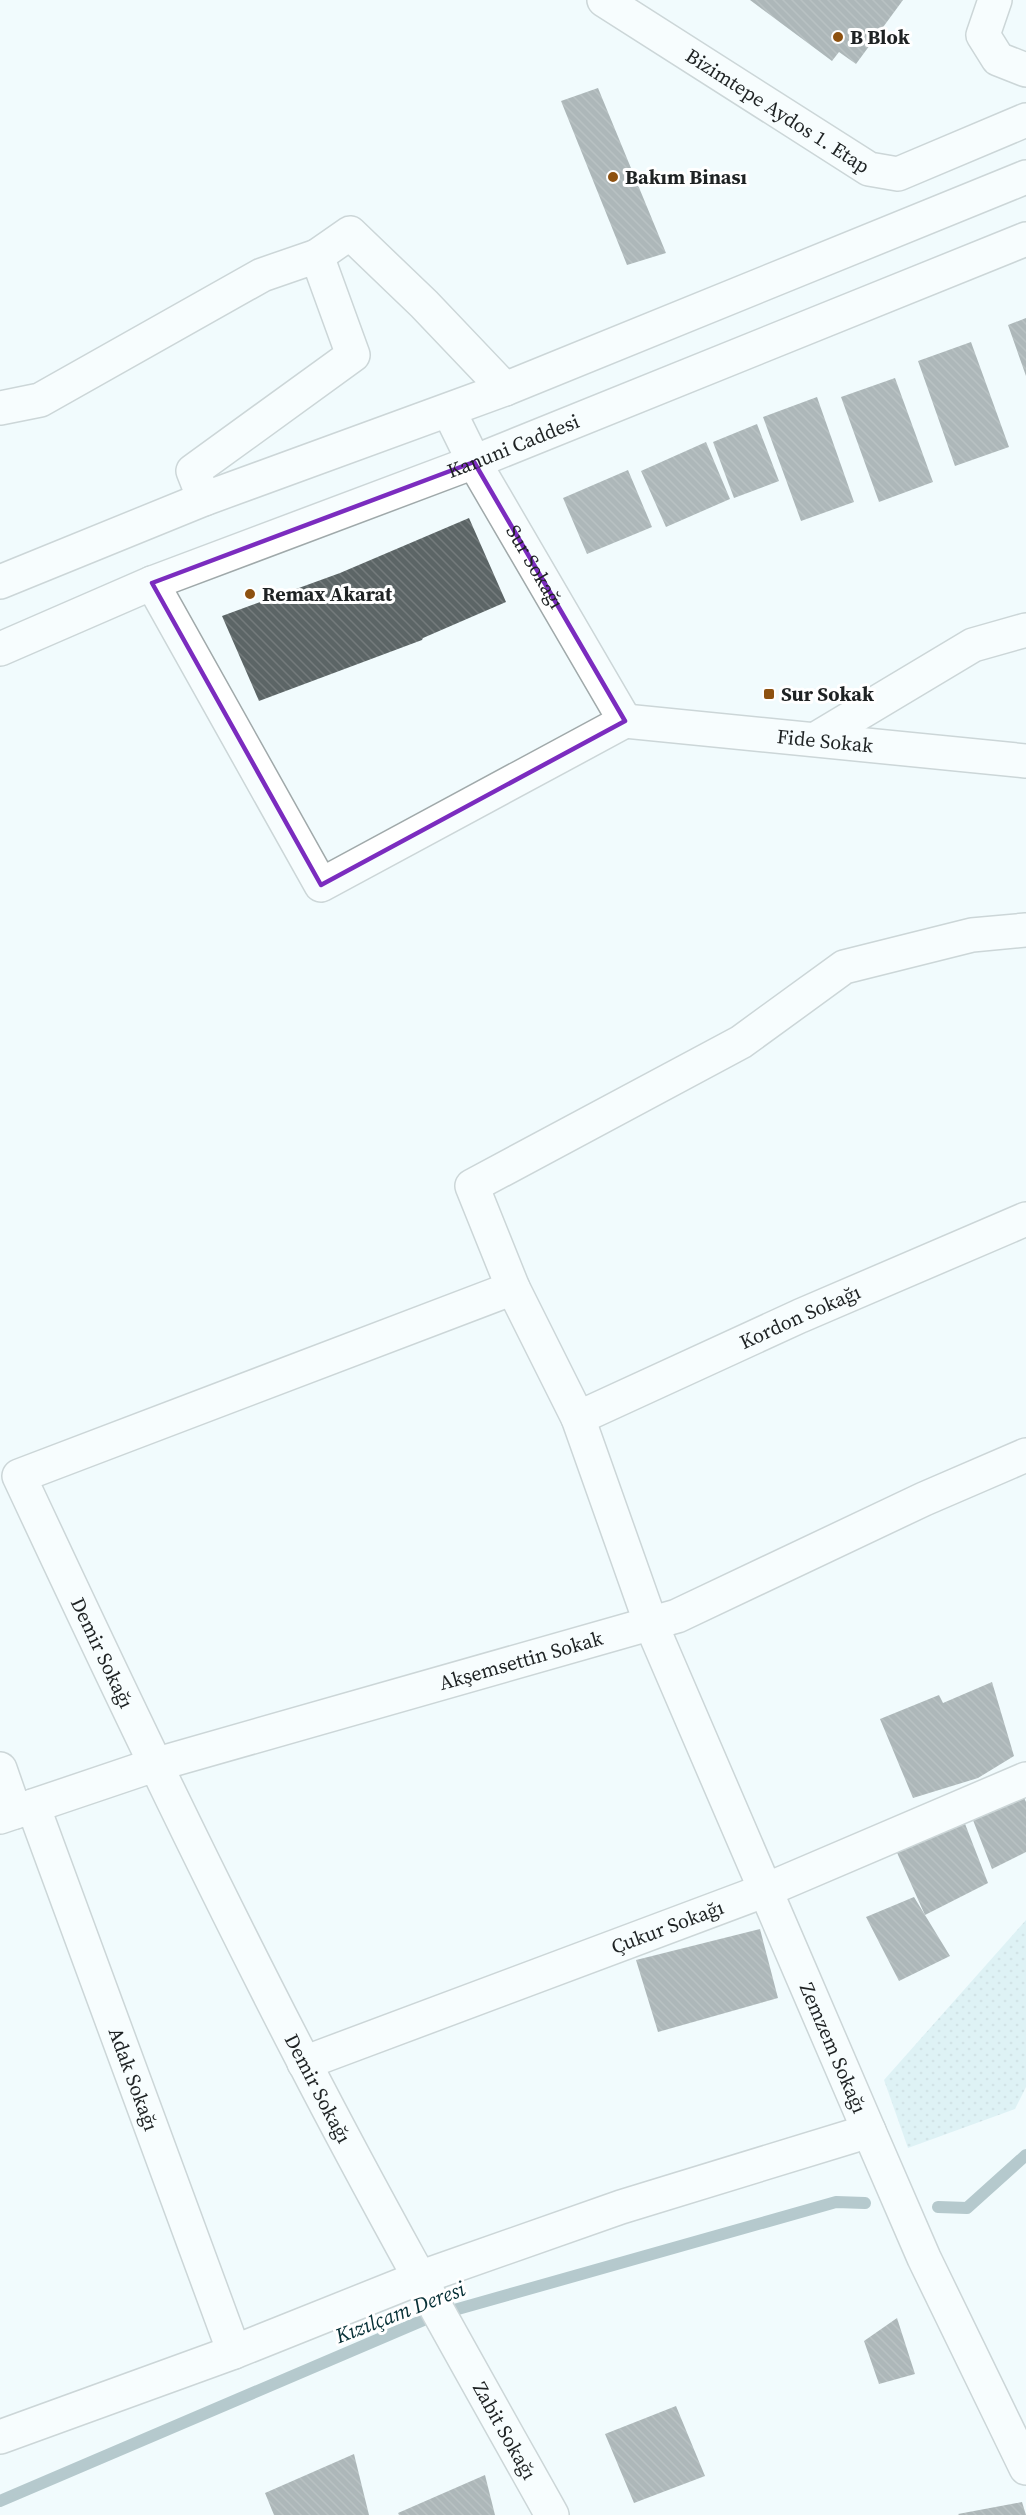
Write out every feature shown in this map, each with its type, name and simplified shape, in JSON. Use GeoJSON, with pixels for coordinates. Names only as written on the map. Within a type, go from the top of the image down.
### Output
{"type":"FeatureCollection","features":[{"type":"Feature","properties":{"kind":"street","name":"Bizimtepe Aydos 1. Etap"},"geometry":{"type":"LineString","coordinates":[[604,0],[868,169],[898,174],[1026,120]]}},
{"type":"Feature","properties":{"kind":"street"},"geometry":{"type":"LineString","coordinates":[[995,0],[983,35],[998,59],[1026,70]]}},
{"type":"Feature","properties":{"kind":"street"},"geometry":{"type":"LineString","coordinates":[[0,582],[204,499],[505,390],[1026,177]]}},
{"type":"Feature","properties":{"kind":"street"},"geometry":{"type":"LineString","coordinates":[[0,408],[40,400],[262,275],[317,256],[350,232],[424,304],[505,390]]}},
{"type":"Feature","properties":{"kind":"street","name":"Kanuni Caddesi"},"geometry":{"type":"LineString","coordinates":[[0,649],[152,583],[474,462],[1026,240]]}},
{"type":"Feature","properties":{"kind":"street"},"geometry":{"type":"LineString","coordinates":[[204,499],[193,471],[353,355],[317,256]]}},
{"type":"Feature","properties":{"kind":"street","name":"Sur Sokağı"},"geometry":{"type":"LineString","coordinates":[[449,411],[474,462],[625,721]]}},
{"type":"Feature","properties":{"kind":"street"},"geometry":{"type":"LineString","coordinates":[[152,583],[321,885],[625,721]]}},
{"type":"Feature","properties":{"kind":"street"},"geometry":{"type":"LineString","coordinates":[[816,739],[973,645],[1026,630]]}},
{"type":"Feature","properties":{"kind":"street","name":"Fide Sokak"},"geometry":{"type":"LineString","coordinates":[[625,721],[1026,761]]}},
{"type":"Feature","properties":{"kind":"street","name":"Zemzem Sokağı"},"geometry":{"type":"LineString","coordinates":[[1026,930],[972,935],[844,967],[741,1042],[472,1186],[513,1288],[578,1418],[651,1624],[869,2131],[924,2258],[1026,2468]]}},
{"type":"Feature","properties":{"kind":"street","name":"Kordon Sokağı"},"geometry":{"type":"LineString","coordinates":[[578,1418],[800,1316],[1026,1219]]}},
{"type":"Feature","properties":{"kind":"street","name":"Demir Sokağı"},"geometry":{"type":"LineString","coordinates":[[458,2347],[304,2063],[154,1766],[19,1476],[513,1288]]}},
{"type":"Feature","properties":{"kind":"street","name":"Akşemsettin Sokak"},"geometry":{"type":"LineString","coordinates":[[16,1812],[154,1766],[676,1616],[924,1499],[1026,1455]]}},
{"type":"Feature","properties":{"kind":"street","name":"Adak Sokağı"},"geometry":{"type":"LineString","coordinates":[[0,1769],[234,2352]]}},
{"type":"Feature","properties":{"kind":"street","name":"Çukur Sokağı"},"geometry":{"type":"LineString","coordinates":[[304,2063],[766,1890],[1026,1779]]}},
{"type":"Feature","properties":{"kind":"street"},"geometry":{"type":"LineString","coordinates":[[0,2437],[234,2352],[425,2289],[621,2207],[869,2131]]}},
{"type":"Feature","properties":{"kind":"street","name":"Zabit Sokağı"},"geometry":{"type":"LineString","coordinates":[[458,2347],[552,2515]]}},
{"type":"Feature","properties":{"kind":"highlighted area"},"geometry":{"type":"Polygon","coordinates":[[[474,462],[625,721],[321,885],[152,583],[474,462]]]}},
{"type":"Feature","properties":{"kind":"shaded area"},"geometry":{"type":"Polygon","coordinates":[[[1026,1920],[1026,2087],[1015,2109],[908,2148],[884,2080],[1026,1920]]]}},
{"type":"Feature","properties":{"kind":"building","name":"B Blok"},"geometry":{"type":"Polygon","coordinates":[[[750,0],[903,0],[856,64],[839,52],[832,61],[750,0]]]}},
{"type":"Feature","properties":{"kind":"building","name":"Bakım Binası"},"geometry":{"type":"Polygon","coordinates":[[[598,88],[666,253],[627,265],[561,101],[598,88]]]}},
{"type":"Feature","properties":{"kind":"building"},"geometry":{"type":"Polygon","coordinates":[[[1026,318],[1026,376],[1008,325],[1026,318]]]}},
{"type":"Feature","properties":{"kind":"building"},"geometry":{"type":"Polygon","coordinates":[[[971,342],[1009,447],[955,466],[918,361],[971,342]]]}},
{"type":"Feature","properties":{"kind":"building"},"geometry":{"type":"Polygon","coordinates":[[[895,378],[933,482],[879,502],[841,397],[895,378]]]}},
{"type":"Feature","properties":{"kind":"building"},"geometry":{"type":"Polygon","coordinates":[[[817,397],[854,502],[801,521],[763,417],[817,397]]]}},
{"type":"Feature","properties":{"kind":"building"},"geometry":{"type":"Polygon","coordinates":[[[757,424],[779,481],[734,498],[713,442],[757,424]]]}},
{"type":"Feature","properties":{"kind":"building"},"geometry":{"type":"Polygon","coordinates":[[[706,442],[730,499],[666,527],[641,471],[706,442]]]}},
{"type":"Feature","properties":{"kind":"building"},"geometry":{"type":"Polygon","coordinates":[[[628,470],[652,527],[587,554],[563,498],[628,470]]]}},
{"type":"Feature","properties":{"kind":"building"},"geometry":{"type":"Polygon","coordinates":[[[469,518],[506,602],[422,640],[259,701],[222,616],[340,573],[469,518]]]}},
{"type":"Feature","properties":{"kind":"building"},"geometry":{"type":"Polygon","coordinates":[[[992,1682],[1014,1756],[978,1778],[913,1798],[880,1719],[939,1695],[943,1703],[992,1682]]]}},
{"type":"Feature","properties":{"kind":"building"},"geometry":{"type":"Polygon","coordinates":[[[1022,1793],[1026,1802],[1026,1852],[992,1869],[971,1815],[1022,1793]]]}},
{"type":"Feature","properties":{"kind":"building"},"geometry":{"type":"Polygon","coordinates":[[[962,1816],[988,1883],[925,1915],[894,1846],[962,1816]]]}},
{"type":"Feature","properties":{"kind":"building"},"geometry":{"type":"Polygon","coordinates":[[[914,1897],[950,1956],[899,1981],[866,1917],[914,1897]]]}},
{"type":"Feature","properties":{"kind":"building"},"geometry":{"type":"Polygon","coordinates":[[[760,1929],[778,1998],[658,2032],[636,1960],[760,1929]]]}},
{"type":"Feature","properties":{"kind":"building"},"geometry":{"type":"Polygon","coordinates":[[[897,2318],[915,2374],[879,2384],[864,2341],[897,2318]]]}},
{"type":"Feature","properties":{"kind":"building"},"geometry":{"type":"Polygon","coordinates":[[[676,2406],[705,2476],[634,2503],[605,2434],[676,2406]]]}},
{"type":"Feature","properties":{"kind":"building"},"geometry":{"type":"Polygon","coordinates":[[[354,2454],[369,2515],[274,2515],[265,2493],[354,2454]]]}},
{"type":"Feature","properties":{"kind":"building"},"geometry":{"type":"Polygon","coordinates":[[[485,2475],[495,2515],[399,2515],[398,2513],[485,2475]]]}},
{"type":"Feature","properties":{"kind":"building"},"geometry":{"type":"Polygon","coordinates":[[[1022,2502],[1026,2515],[958,2514],[1022,2502]]]}},
{"type":"Feature","properties":{"kind":"waterway","name":"Kızılçam Deresi"},"geometry":{"type":"LineString","coordinates":[[938,2207],[967,2208],[1026,2155]]}},
{"type":"Feature","properties":{"kind":"waterway","name":"Kızılçam Deresi"},"geometry":{"type":"LineString","coordinates":[[0,2501],[433,2316],[836,2202],[865,2203]]}},
{"type":"Feature","properties":{"kind":"place","name":"B Blok"},"geometry":{"type":"Point","coordinates":[838,37]}},
{"type":"Feature","properties":{"kind":"place","name":"Bakım Binası"},"geometry":{"type":"Point","coordinates":[613,177]}},
{"type":"Feature","properties":{"kind":"place","name":"Remax Akarat"},"geometry":{"type":"Point","coordinates":[250,594]}},
{"type":"Feature","properties":{"kind":"place","name":"Sur Sokak"},"geometry":{"type":"Point","coordinates":[769,694]}}]}
